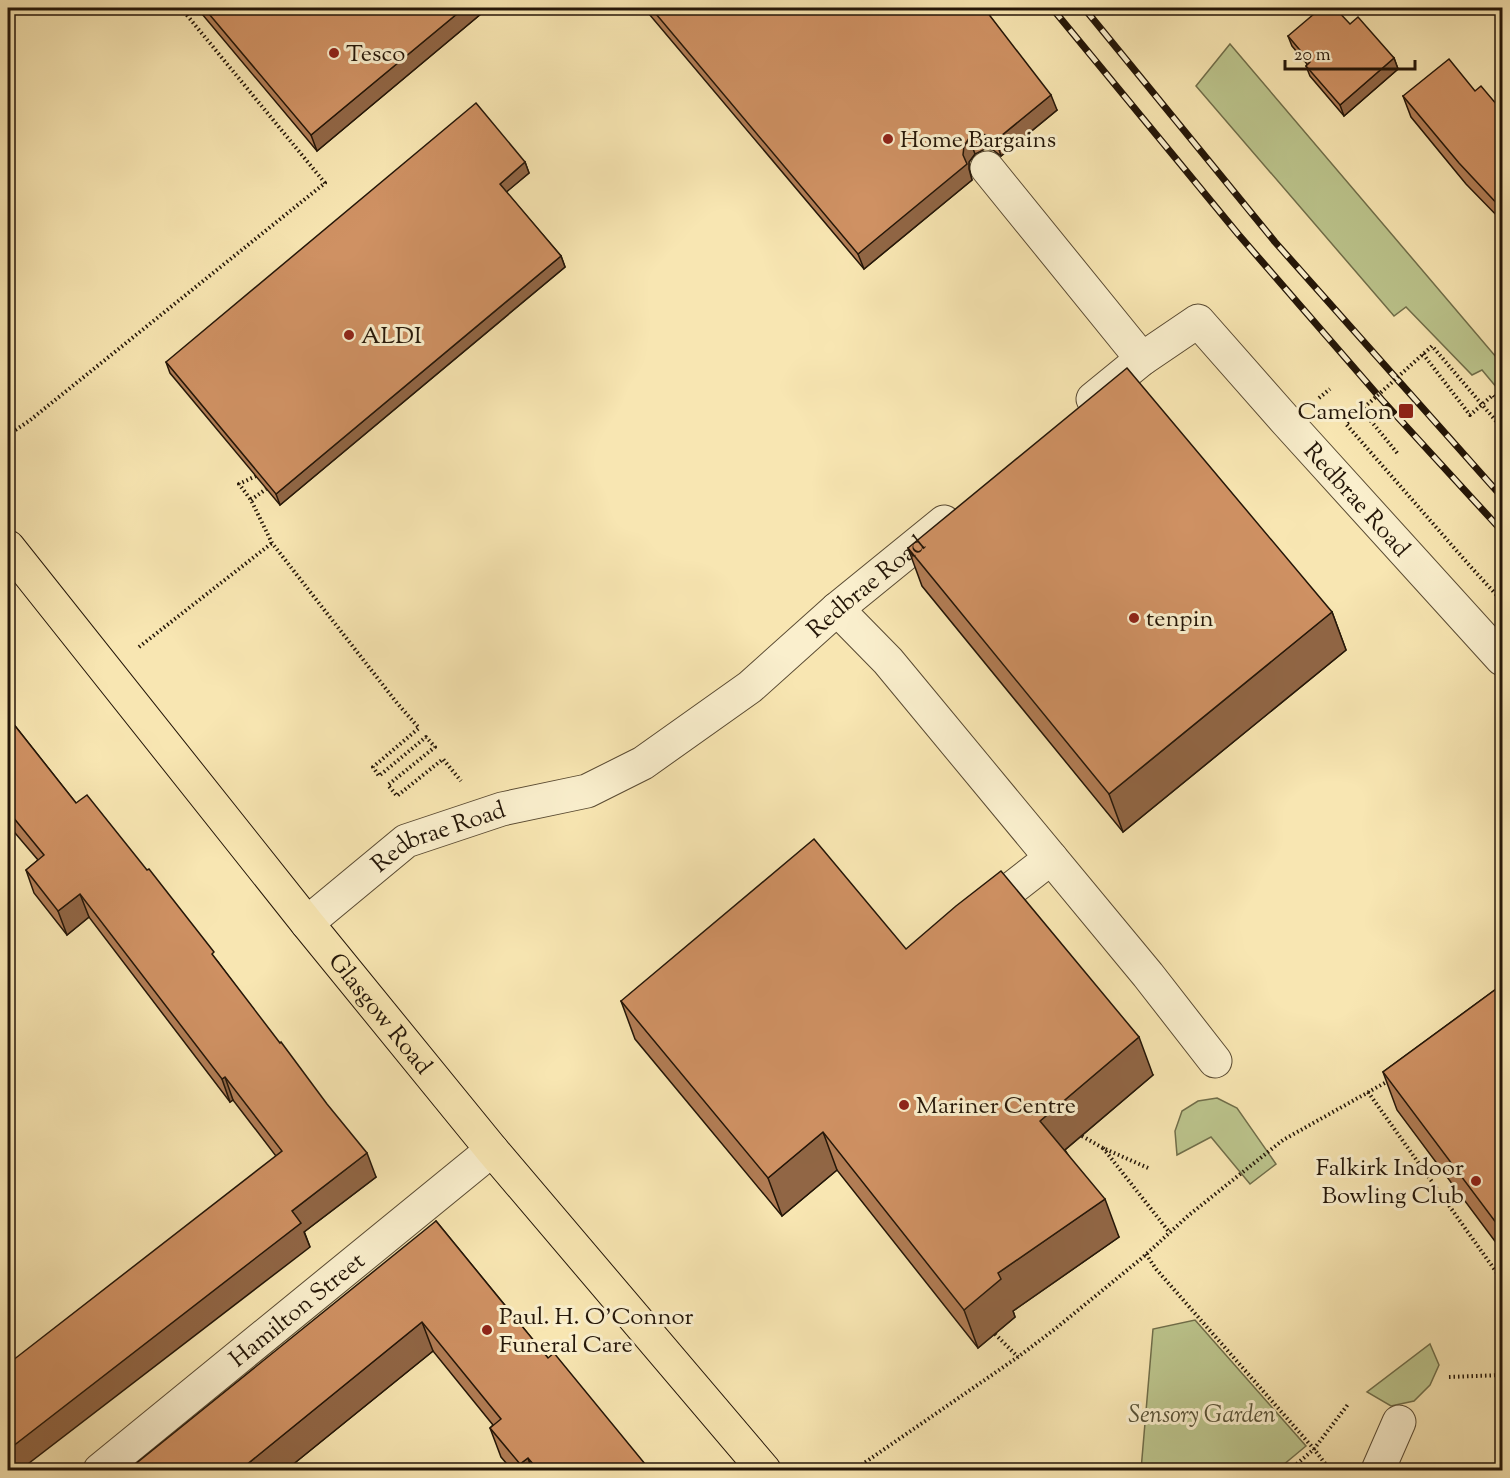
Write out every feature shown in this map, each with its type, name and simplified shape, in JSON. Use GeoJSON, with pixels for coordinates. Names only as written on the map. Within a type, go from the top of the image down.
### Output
{"type":"FeatureCollection","features":[{"type":"Feature","properties":{"kind":"main road","name":"Glasgow Road"},"geometry":{"type":"LineString","coordinates":[[8,548],[307,923],[492,1150],[764,1470]]}},
{"type":"Feature","properties":{"kind":"street"},"geometry":{"type":"LineString","coordinates":[[987,168],[1142,359]]}},
{"type":"Feature","properties":{"kind":"street","name":"Redbrae Road"},"geometry":{"type":"LineString","coordinates":[[1068,420],[1142,359],[1198,321],[1503,659]]}},
{"type":"Feature","properties":{"kind":"street","name":"Redbrae Road"},"geometry":{"type":"LineString","coordinates":[[307,923],[406,841],[502,808],[587,791],[643,763],[750,687],[837,609],[967,503]]}},
{"type":"Feature","properties":{"kind":"street"},"geometry":{"type":"LineString","coordinates":[[837,609],[888,661],[1148,975],[1215,1060]]}},
{"type":"Feature","properties":{"kind":"street"},"geometry":{"type":"LineString","coordinates":[[958,930],[1051,858]]}},
{"type":"Feature","properties":{"kind":"street","name":"Hamilton Street"},"geometry":{"type":"LineString","coordinates":[[100,1470],[492,1150]]}},
{"type":"Feature","properties":{"kind":"street"},"geometry":{"type":"LineString","coordinates":[[1378,1470],[1399,1422]]}},
{"type":"Feature","properties":{"kind":"path"},"geometry":{"type":"LineString","coordinates":[[8,435],[38,414],[325,183],[181,8]]}},
{"type":"Feature","properties":{"kind":"path"},"geometry":{"type":"LineString","coordinates":[[1503,428],[1432,346],[1346,424],[1503,601]]}},
{"type":"Feature","properties":{"kind":"path"},"geometry":{"type":"LineString","coordinates":[[1423,354],[1470,415],[1493,395],[1503,406]]}},
{"type":"Feature","properties":{"kind":"path"},"geometry":{"type":"LineString","coordinates":[[1362,410],[1398,454]]}},
{"type":"Feature","properties":{"kind":"path"},"geometry":{"type":"LineString","coordinates":[[256,476],[239,484],[273,543],[419,728],[373,767],[379,776],[426,737],[435,747],[388,785],[397,796],[443,759]]}},
{"type":"Feature","properties":{"kind":"path"},"geometry":{"type":"LineString","coordinates":[[250,500],[267,489]]}},
{"type":"Feature","properties":{"kind":"path"},"geometry":{"type":"LineString","coordinates":[[108,672],[273,543]]}},
{"type":"Feature","properties":{"kind":"path"},"geometry":{"type":"LineString","coordinates":[[855,1470],[1055,1329],[1146,1254],[1189,1215],[1283,1140],[1399,1075]]}},
{"type":"Feature","properties":{"kind":"path"},"geometry":{"type":"LineString","coordinates":[[1368,1092],[1503,1280]]}},
{"type":"Feature","properties":{"kind":"path"},"geometry":{"type":"LineString","coordinates":[[1082,1136],[1148,1168]]}},
{"type":"Feature","properties":{"kind":"path"},"geometry":{"type":"LineString","coordinates":[[1103,1148],[1170,1233]]}},
{"type":"Feature","properties":{"kind":"path"},"geometry":{"type":"LineString","coordinates":[[1146,1254],[1156,1269],[1330,1470]]}},
{"type":"Feature","properties":{"kind":"path"},"geometry":{"type":"LineString","coordinates":[[995,1334],[1018,1357]]}},
{"type":"Feature","properties":{"kind":"path"},"geometry":{"type":"LineString","coordinates":[[1449,1377],[1503,1375]]}},
{"type":"Feature","properties":{"kind":"path"},"geometry":{"type":"LineString","coordinates":[[1290,1470],[1314,1449],[1349,1404]]}},
{"type":"Feature","properties":{"kind":"green space"},"geometry":{"type":"Polygon","coordinates":[[[1230,44],[1502,364],[1502,394],[1482,370],[1472,375],[1406,307],[1394,316],[1196,86],[1230,44]]]}},
{"type":"Feature","properties":{"kind":"green space"},"geometry":{"type":"Polygon","coordinates":[[[1217,1098],[1237,1108],[1276,1164],[1250,1184],[1211,1137],[1177,1155],[1175,1131],[1182,1111],[1198,1101],[1217,1098]]]}},
{"type":"Feature","properties":{"kind":"green space","name":"Sensory Garden"},"geometry":{"type":"Polygon","coordinates":[[[1195,1320],[1306,1446],[1277,1470],[1141,1470],[1153,1329],[1195,1320]]]}},
{"type":"Feature","properties":{"kind":"green space"},"geometry":{"type":"Polygon","coordinates":[[[1430,1344],[1439,1365],[1430,1385],[1414,1401],[1391,1406],[1367,1392],[1430,1344]]]}},
{"type":"Feature","properties":{"kind":"building","name":"Tesco"},"geometry":{"type":"Polygon","coordinates":[[[204,8],[464,8],[311,135],[204,8]]]}},
{"type":"Feature","properties":{"kind":"building","name":"Home Bargains"},"geometry":{"type":"Polygon","coordinates":[[[651,8],[984,8],[1051,95],[996,140],[988,135],[979,134],[969,138],[964,146],[963,155],[967,164],[858,254],[651,8]]]}},
{"type":"Feature","properties":{"kind":"building"},"geometry":{"type":"Polygon","coordinates":[[[1321,8],[1335,8],[1350,24],[1358,17],[1394,58],[1340,105],[1306,66],[1310,62],[1288,36],[1321,8]]]}},
{"type":"Feature","properties":{"kind":"building"},"geometry":{"type":"Polygon","coordinates":[[[1449,59],[1475,91],[1481,86],[1503,112],[1503,210],[1459,163],[1403,96],[1449,59]]]}},
{"type":"Feature","properties":{"kind":"building","name":"ALDI"},"geometry":{"type":"Polygon","coordinates":[[[476,103],[525,162],[500,184],[561,256],[276,494],[166,362],[476,103]]]}},
{"type":"Feature","properties":{"kind":"building","name":"tenpin"},"geometry":{"type":"Polygon","coordinates":[[[1127,368],[1332,612],[1109,794],[908,548],[1127,368]]]}},
{"type":"Feature","properties":{"kind":"building"},"geometry":{"type":"Polygon","coordinates":[[[8,717],[76,803],[87,795],[147,870],[149,869],[214,952],[212,954],[280,1043],[367,1153],[292,1211],[301,1223],[8,1450],[8,1364],[282,1151],[225,1077],[222,1079],[80,894],[58,911],[26,870],[44,855],[8,811],[8,717]]]}},
{"type":"Feature","properties":{"kind":"building","name":"Mariner Centre"},"geometry":{"type":"Polygon","coordinates":[[[814,839],[906,949],[1001,871],[1139,1037],[1040,1121],[1105,1199],[998,1273],[1001,1279],[964,1310],[823,1132],[768,1178],[621,1001],[814,839]]]}},
{"type":"Feature","properties":{"kind":"building","name":"Falkirk Indoor Bowling Club"},"geometry":{"type":"Polygon","coordinates":[[[1503,984],[1503,1232],[1383,1072],[1503,984]]]}},
{"type":"Feature","properties":{"kind":"building"},"geometry":{"type":"Polygon","coordinates":[[[436,1221],[548,1358],[554,1353],[650,1470],[538,1470],[528,1458],[520,1464],[490,1428],[501,1419],[422,1322],[240,1470],[128,1470],[436,1221]]]}},
{"type":"Feature","properties":{"kind":"railway"},"geometry":{"type":"LineString","coordinates":[[1052,8],[1238,234],[1382,400],[1502,531]]}},
{"type":"Feature","properties":{"kind":"railway"},"geometry":{"type":"LineString","coordinates":[[1084,8],[1275,242],[1502,497]]}},
{"type":"Feature","properties":{"kind":"place","name":"Tesco"},"geometry":{"type":"Point","coordinates":[334,53]}},
{"type":"Feature","properties":{"kind":"place","name":"Home Bargains"},"geometry":{"type":"Point","coordinates":[888,139]}},
{"type":"Feature","properties":{"kind":"place","name":"ALDI"},"geometry":{"type":"Point","coordinates":[349,335]}},
{"type":"Feature","properties":{"kind":"place","name":"Camelon"},"geometry":{"type":"Point","coordinates":[1406,411]}},
{"type":"Feature","properties":{"kind":"place","name":"tenpin"},"geometry":{"type":"Point","coordinates":[1134,618]}},
{"type":"Feature","properties":{"kind":"place","name":"Mariner Centre"},"geometry":{"type":"Point","coordinates":[904,1105]}},
{"type":"Feature","properties":{"kind":"place","name":"Falkirk Indoor Bowling Club"},"geometry":{"type":"Point","coordinates":[1476,1181]}},
{"type":"Feature","properties":{"kind":"place","name":"Paul. H. O'Connor Funeral Care"},"geometry":{"type":"Point","coordinates":[487,1330]}}]}
